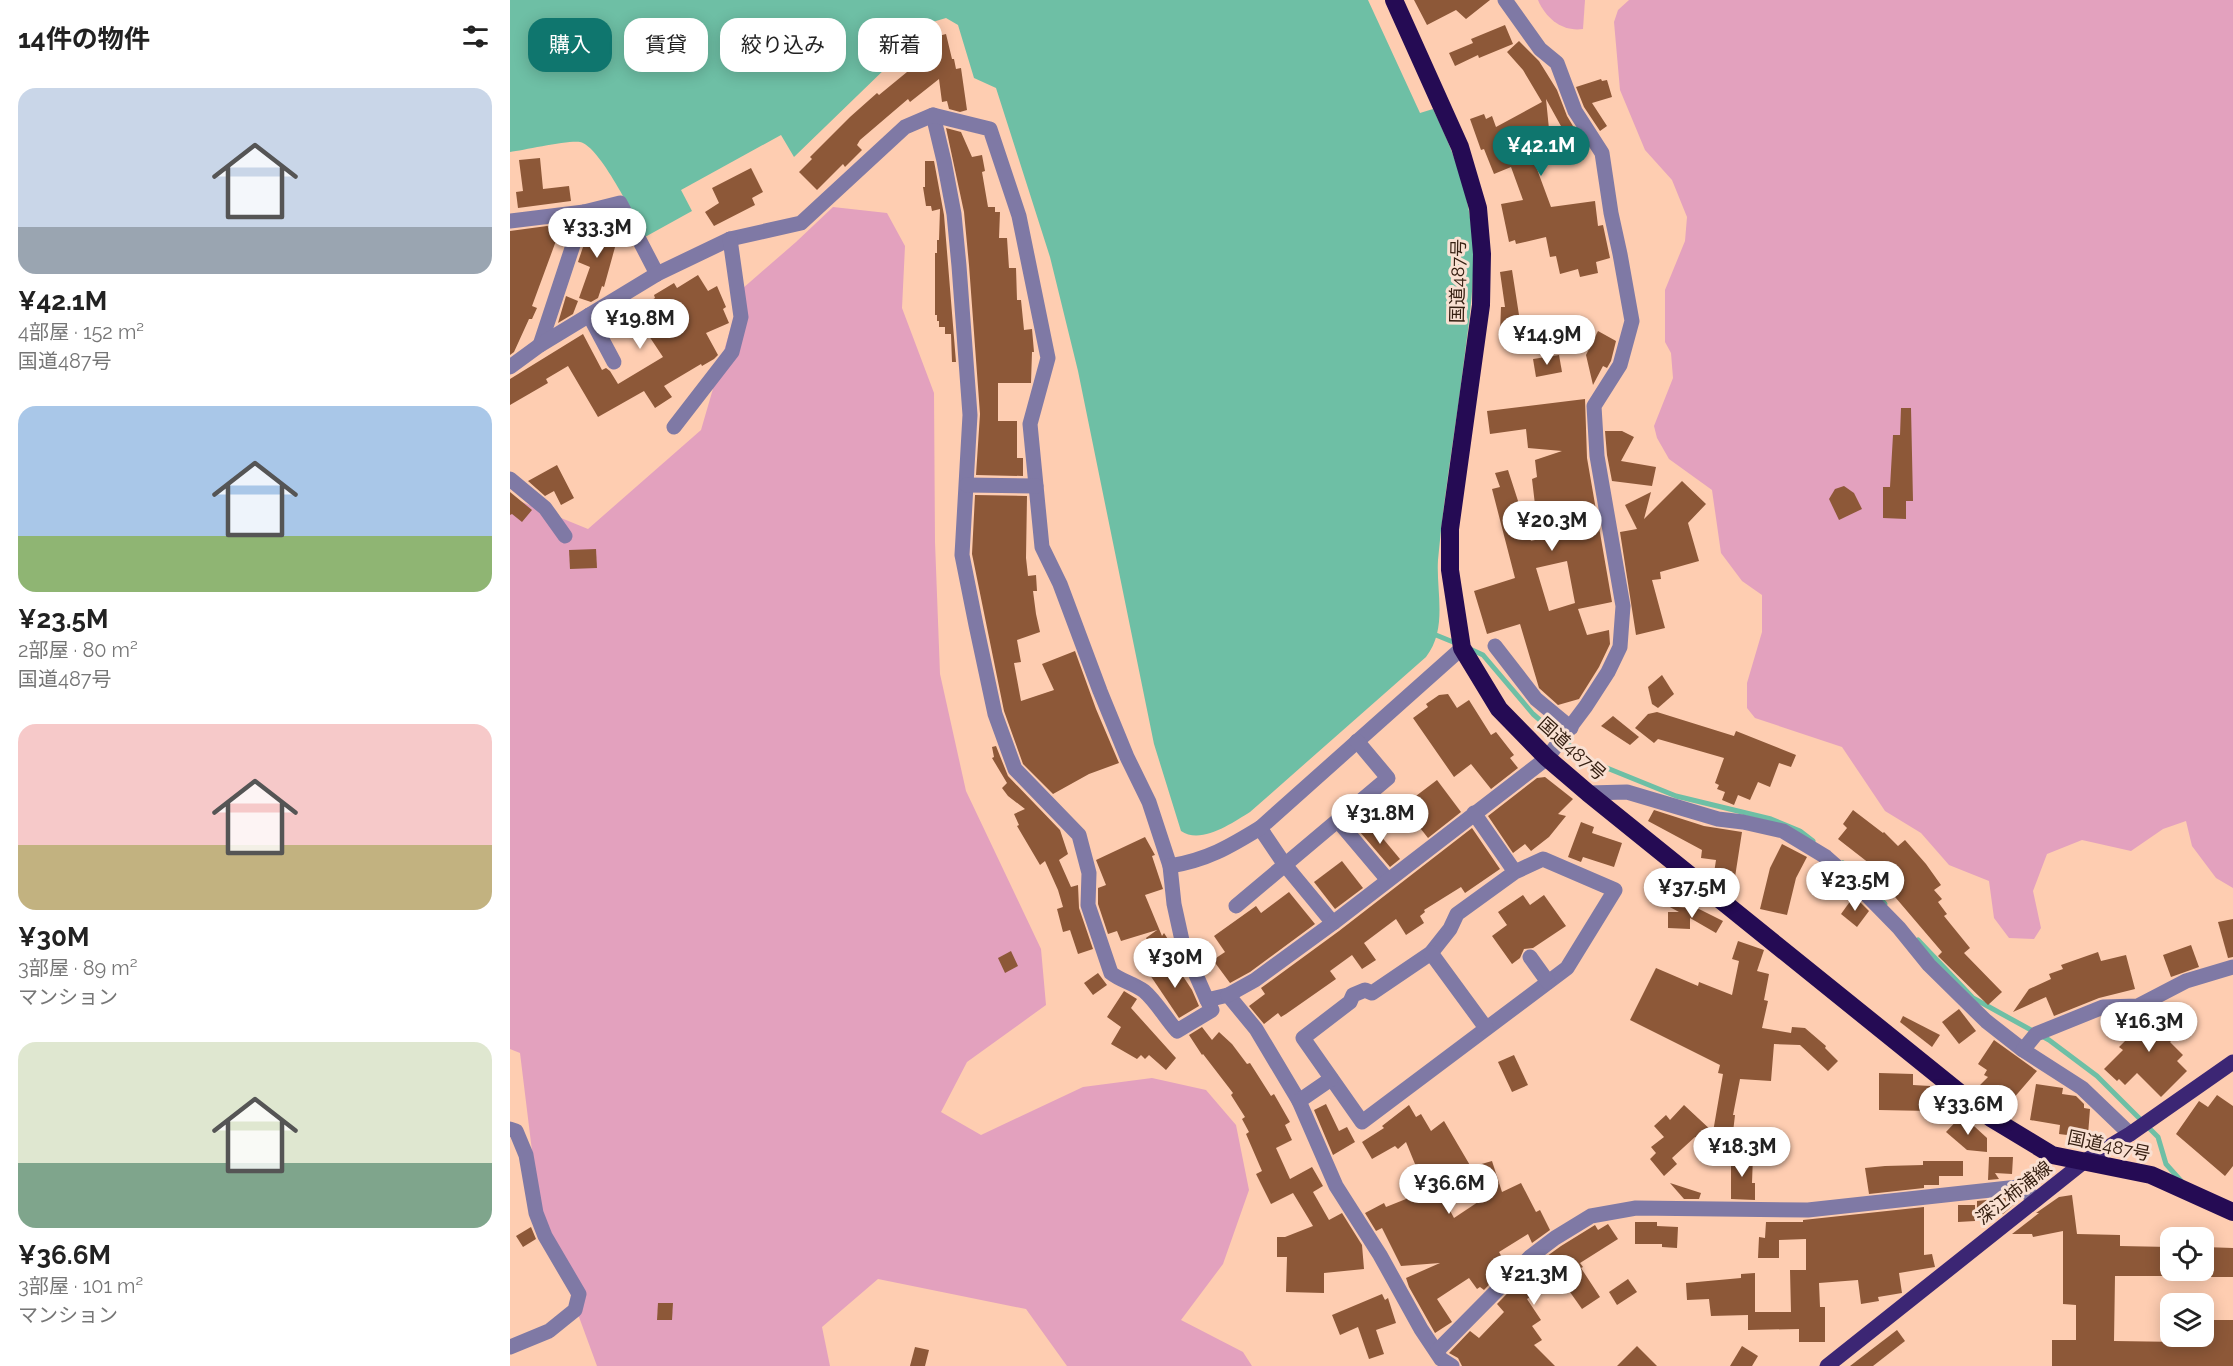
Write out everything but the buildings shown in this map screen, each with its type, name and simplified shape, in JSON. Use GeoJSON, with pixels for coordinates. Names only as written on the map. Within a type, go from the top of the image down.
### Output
{"type":"FeatureCollection","features":[{"type":"Feature","properties":{"kind":"highway","name":"国道487号"},"geometry":{"type":"LineString","coordinates":[[1394,0],[1460,147],[1478,208],[1482,254],[1481,305],[1450,529],[1450,570],[1462,648],[1499,709],[1547,758],[1588,793],[1991,1118],[2052,1155],[2151,1175],[2233,1212]]}},
{"type":"Feature","properties":{"kind":"main road","name":"深江柿浦線"},"geometry":{"type":"LineString","coordinates":[[1827,1366],[2085,1161],[2133,1132],[2233,1062]]}},
{"type":"Feature","properties":{"kind":"street"},"geometry":{"type":"LineString","coordinates":[[1207,1000],[1228,995],[1255,980],[1333,923],[1547,758],[1571,728],[1608,672],[1620,646],[1623,606],[1597,456],[1594,406],[1620,365],[1632,321],[1602,153],[1575,111],[1557,63],[1540,49],[1505,0]]}},
{"type":"Feature","properties":{"kind":"street"},"geometry":{"type":"LineString","coordinates":[[510,368],[540,345],[657,274],[730,239],[801,223],[905,127],[933,116],[990,129],[1018,216],[1048,358],[1030,424],[1042,547],[1060,584],[1123,746],[1149,802],[1170,866],[1174,904],[1183,945],[1212,1010],[1177,1031],[1145,992],[1111,973],[1088,905],[1089,873],[1079,835],[1015,769],[995,714],[962,555],[970,415],[954,214],[933,116]]}},
{"type":"Feature","properties":{"kind":"street"},"geometry":{"type":"LineString","coordinates":[[510,221],[584,212],[620,203],[657,274]]}},
{"type":"Feature","properties":{"kind":"street"},"geometry":{"type":"LineString","coordinates":[[540,345],[584,212]]}},
{"type":"Feature","properties":{"kind":"street"},"geometry":{"type":"LineString","coordinates":[[674,427],[732,352],[741,316],[730,239]]}},
{"type":"Feature","properties":{"kind":"street"},"geometry":{"type":"LineString","coordinates":[[590,315],[614,362]]}},
{"type":"Feature","properties":{"kind":"street"},"geometry":{"type":"LineString","coordinates":[[510,479],[545,508],[565,536]]}},
{"type":"Feature","properties":{"kind":"street"},"geometry":{"type":"LineString","coordinates":[[967,485],[1036,486]]}},
{"type":"Feature","properties":{"kind":"street"},"geometry":{"type":"LineString","coordinates":[[1495,646],[1536,699],[1571,728]]}},
{"type":"Feature","properties":{"kind":"street"},"geometry":{"type":"LineString","coordinates":[[1170,866],[1194,862],[1212,855],[1260,828],[1462,648]]}},
{"type":"Feature","properties":{"kind":"street"},"geometry":{"type":"LineString","coordinates":[[1236,906],[1388,778],[1357,741]]}},
{"type":"Feature","properties":{"kind":"street"},"geometry":{"type":"LineString","coordinates":[[1588,793],[1627,792],[1718,819],[1783,831],[1826,857],[1899,928],[1958,995],[1986,1021],[2023,1050],[2082,1088],[2133,1132]]}},
{"type":"Feature","properties":{"kind":"street"},"geometry":{"type":"LineString","coordinates":[[1474,813],[1515,872]]}},
{"type":"Feature","properties":{"kind":"street"},"geometry":{"type":"LineString","coordinates":[[1338,820],[1388,879]]}},
{"type":"Feature","properties":{"kind":"street"},"geometry":{"type":"LineString","coordinates":[[1260,828],[1285,865],[1333,923]]}},
{"type":"Feature","properties":{"kind":"street"},"geometry":{"type":"LineString","coordinates":[[1544,859],[1615,890],[1567,968],[1362,1122],[1303,1038],[1350,1002],[1353,995],[1365,990],[1372,993],[1431,953],[1450,929],[1457,914],[1515,872],[1544,859]]}},
{"type":"Feature","properties":{"kind":"street"},"geometry":{"type":"LineString","coordinates":[[1431,953],[1486,1028]]}},
{"type":"Feature","properties":{"kind":"street"},"geometry":{"type":"LineString","coordinates":[[1530,957],[1548,982]]}},
{"type":"Feature","properties":{"kind":"street"},"geometry":{"type":"LineString","coordinates":[[2023,1050],[2036,1034],[2103,1007],[2138,1006],[2186,981],[2233,967]]}},
{"type":"Feature","properties":{"kind":"street"},"geometry":{"type":"LineString","coordinates":[[1228,995],[1256,1029],[1299,1101],[1336,1186],[1380,1255],[1421,1329],[1442,1360],[1530,1257],[1555,1238],[1591,1216],[1636,1208],[1809,1210],[2018,1187],[2037,1199]]}},
{"type":"Feature","properties":{"kind":"street"},"geometry":{"type":"LineString","coordinates":[[1299,1101],[1331,1079]]}},
{"type":"Feature","properties":{"kind":"street"},"geometry":{"type":"LineString","coordinates":[[510,1129],[516,1131],[526,1155],[536,1213],[542,1228],[579,1294],[575,1310],[549,1331],[510,1347]]}},
{"type":"Feature","properties":{"kind":"shaded area"},"geometry":{"type":"Polygon","coordinates":[[[1538,0],[1585,0],[1583,29],[1569,28],[1556,23],[1541,7],[1538,0]]]}},
{"type":"Feature","properties":{"kind":"shaded area"},"geometry":{"type":"Polygon","coordinates":[[[1629,0],[2233,0],[2233,888],[2216,878],[2192,846],[2186,821],[2163,829],[2131,851],[2082,840],[2047,854],[2033,891],[2041,928],[2034,939],[2009,938],[1994,918],[1989,881],[1949,865],[1921,833],[1885,811],[1842,747],[1755,718],[1747,708],[1747,683],[1762,632],[1762,595],[1742,581],[1721,553],[1712,490],[1669,459],[1657,438],[1654,426],[1673,378],[1671,353],[1665,342],[1665,290],[1685,241],[1687,217],[1672,180],[1645,150],[1620,90],[1614,22],[1618,10],[1629,0]]]}},
{"type":"Feature","properties":{"kind":"shaded area"},"geometry":{"type":"Polygon","coordinates":[[[833,207],[887,213],[905,246],[902,308],[934,393],[935,542],[940,674],[966,791],[1041,949],[1046,1005],[967,1062],[941,1112],[981,1135],[1083,1087],[1152,1078],[1206,1090],[1236,1125],[1249,1190],[1223,1264],[1181,1320],[1243,1352],[1252,1366],[1067,1366],[1026,1309],[878,1279],[822,1327],[830,1366],[597,1366],[539,1208],[520,1053],[510,1049],[510,501],[522,502],[588,529],[701,430],[742,289],[833,207]]]}},
{"type":"Feature","properties":{"kind":"water"},"geometry":{"type":"Polygon","coordinates":[[[510,0],[1368,0],[1420,113],[1433,109],[1448,141],[1465,191],[1473,243],[1470,317],[1443,510],[1438,560],[1440,610],[1433,646],[1426,657],[1250,812],[1226,827],[1207,834],[1189,835],[1181,831],[1154,744],[1078,371],[1050,257],[996,88],[974,78],[958,25],[946,18],[858,18],[858,72],[882,72],[794,157],[781,135],[681,190],[692,211],[645,237],[616,184],[588,146],[574,142],[510,152],[510,0]]]}},
{"type":"Feature","properties":{"kind":"waterway"},"geometry":{"type":"LineString","coordinates":[[1431,633],[1458,644]]}},
{"type":"Feature","properties":{"kind":"waterway"},"geometry":{"type":"LineString","coordinates":[[1470,649],[1483,655],[1533,714],[1577,752],[1597,764],[1676,796],[1771,819],[1800,831],[1813,841]]}},
{"type":"Feature","properties":{"kind":"waterway"},"geometry":{"type":"LineString","coordinates":[[1843,863],[1858,874],[1885,904]]}},
{"type":"Feature","properties":{"kind":"waterway"},"geometry":{"type":"LineString","coordinates":[[1918,940],[1973,998],[2049,1040],[2097,1076],[2158,1137],[2166,1164],[2182,1182]]}}]}
